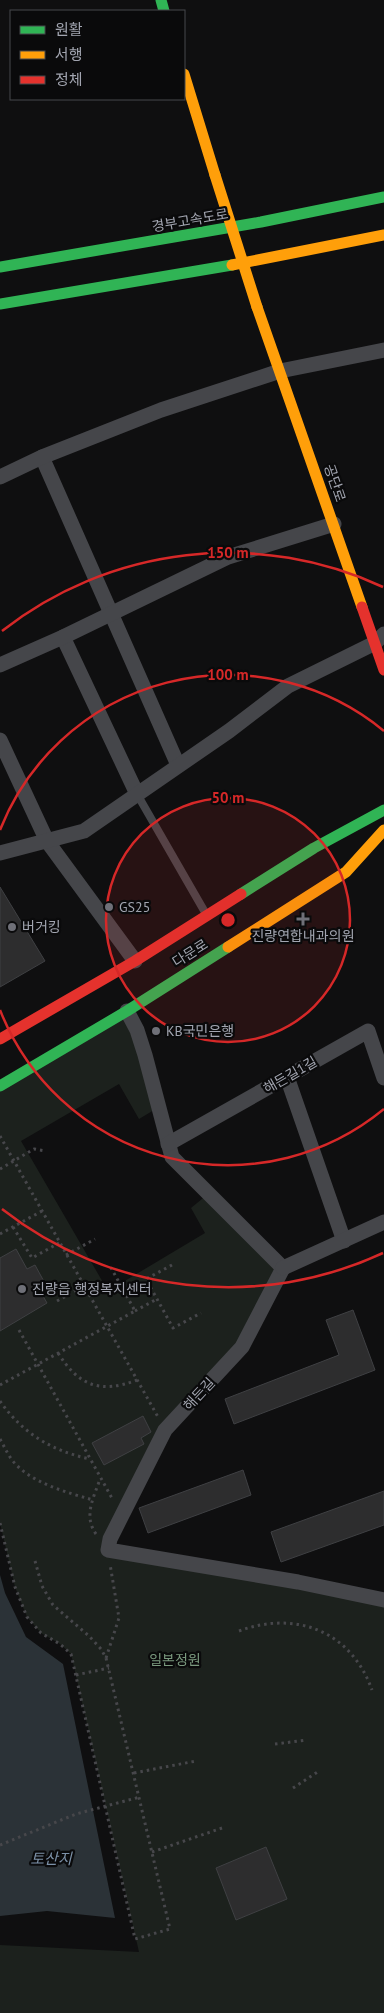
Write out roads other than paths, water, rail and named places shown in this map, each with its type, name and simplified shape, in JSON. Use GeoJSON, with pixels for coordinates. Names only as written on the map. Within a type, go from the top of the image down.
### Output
{"type":"FeatureCollection","features":[{"type":"Feature","properties":{"kind":"main road","name":"공단로"},"geometry":{"type":"LineString","coordinates":[[185,77],[257,307],[334,524],[380,638],[384,670]]}},
{"type":"Feature","properties":{"kind":"main road","name":"경부고속도로"},"geometry":{"type":"LineString","coordinates":[[0,267],[262,222],[384,197]]}},
{"type":"Feature","properties":{"kind":"main road"},"geometry":{"type":"LineString","coordinates":[[0,304],[200,271],[384,235]]}},
{"type":"Feature","properties":{"kind":"main road","name":"다문로"},"geometry":{"type":"LineString","coordinates":[[0,1039],[135,961],[314,848],[384,810]]}},
{"type":"Feature","properties":{"kind":"main road","name":"다문로"},"geometry":{"type":"LineString","coordinates":[[0,1086],[127,1011],[346,872],[384,830]]}},
{"type":"Feature","properties":{"kind":"street"},"geometry":{"type":"LineString","coordinates":[[0,477],[42,457],[161,410],[280,370],[384,350]]}},
{"type":"Feature","properties":{"kind":"street"},"geometry":{"type":"LineString","coordinates":[[42,457],[178,765]]}},
{"type":"Feature","properties":{"kind":"street"},"geometry":{"type":"LineString","coordinates":[[0,665],[63,637],[228,557],[334,524]]}},
{"type":"Feature","properties":{"kind":"street"},"geometry":{"type":"LineString","coordinates":[[63,637],[137,794]]}},
{"type":"Feature","properties":{"kind":"street"},"geometry":{"type":"LineString","coordinates":[[0,853],[84,831],[229,731],[288,686],[380,638]]}},
{"type":"Feature","properties":{"kind":"street"},"geometry":{"type":"LineString","coordinates":[[0,740],[46,841],[135,961]]}},
{"type":"Feature","properties":{"kind":"street"},"geometry":{"type":"LineString","coordinates":[[127,1011],[137,1030],[145,1055],[172,1157],[283,1268],[384,1222]]}},
{"type":"Feature","properties":{"kind":"street","name":"해든길1길"},"geometry":{"type":"LineString","coordinates":[[168,1144],[368,1031],[384,1078]]}},
{"type":"Feature","properties":{"kind":"street"},"geometry":{"type":"LineString","coordinates":[[287,1077],[344,1240]]}},
{"type":"Feature","properties":{"kind":"street","name":"해든길"},"geometry":{"type":"LineString","coordinates":[[283,1268],[242,1347],[165,1430],[121,1515],[110,1539],[108,1550],[298,1582],[384,1600]]}},
{"type":"Feature","properties":{"kind":"lane"},"geometry":{"type":"LineString","coordinates":[[137,794],[207,916]]}},
{"type":"Feature","properties":{"kind":"water","name":"토산지"},"geometry":{"type":"Polygon","coordinates":[[[0,1575],[5,1593],[26,1637],[63,1664],[115,1918],[47,1911],[0,1916],[0,1575]]]}},
{"type":"Feature","properties":{"kind":"place","name":"GS25"},"geometry":{"type":"Point","coordinates":[109,907]}},
{"type":"Feature","properties":{"kind":"place","name":"진량연합내과의원"},"geometry":{"type":"Point","coordinates":[303,919]}},
{"type":"Feature","properties":{"kind":"place","name":"버거킹"},"geometry":{"type":"Point","coordinates":[12,927]}},
{"type":"Feature","properties":{"kind":"place","name":"KB국민은행"},"geometry":{"type":"Point","coordinates":[156,1031]}},
{"type":"Feature","properties":{"kind":"place","name":"진량읍 행정복지센터"},"geometry":{"type":"Point","coordinates":[22,1289]}},
{"type":"Feature","properties":{"kind":"park label","name":"일본정원"},"geometry":{"type":"Point","coordinates":[175,1660]}}]}
